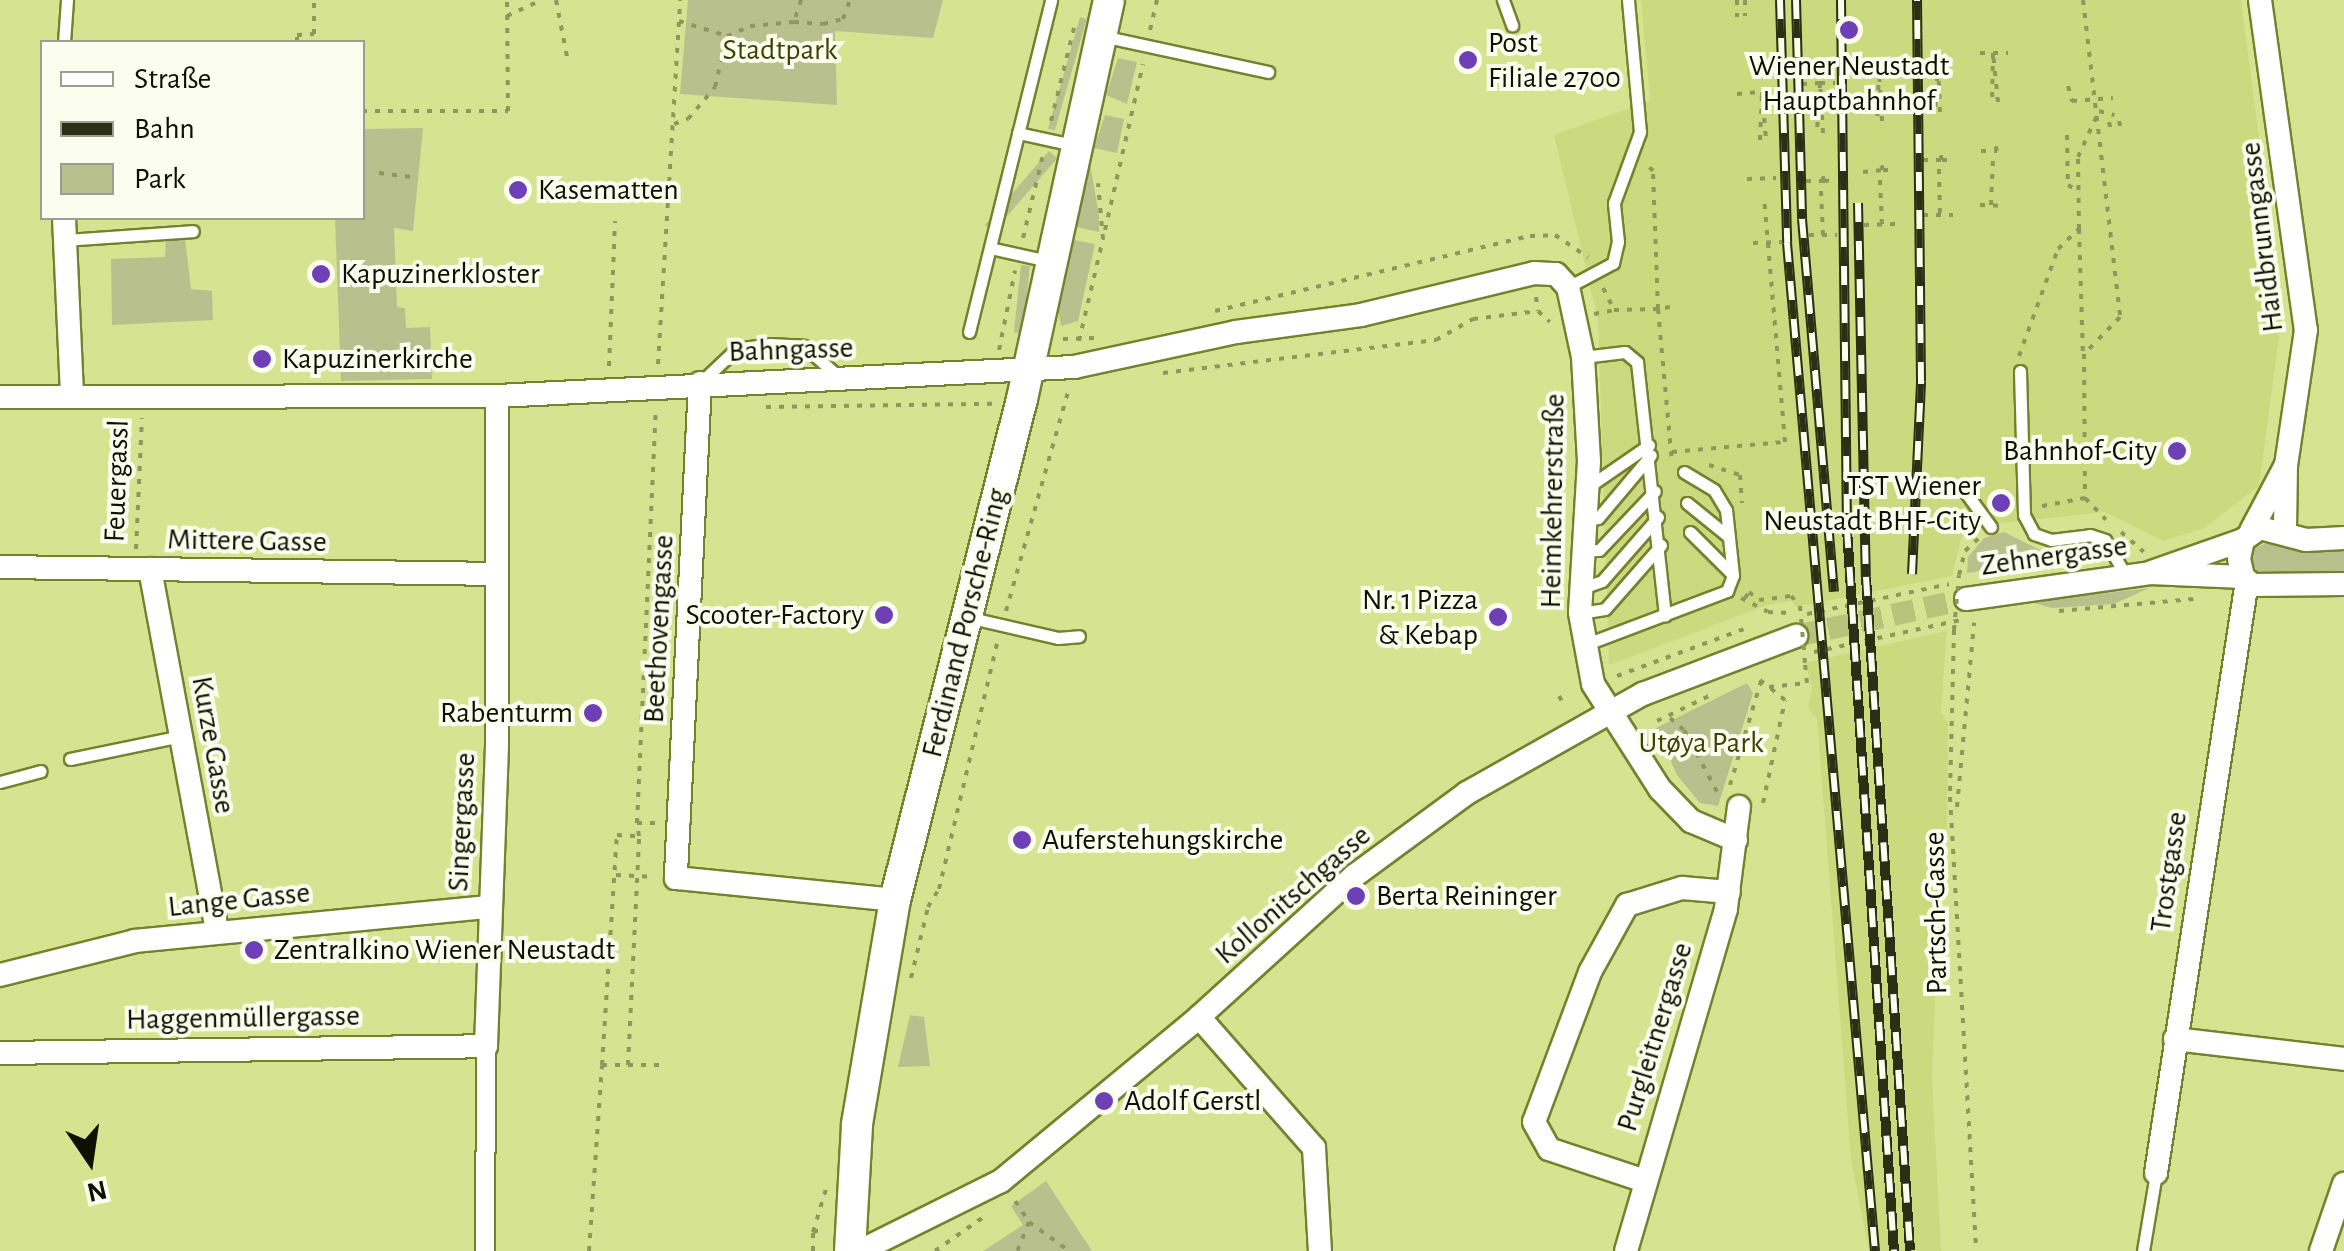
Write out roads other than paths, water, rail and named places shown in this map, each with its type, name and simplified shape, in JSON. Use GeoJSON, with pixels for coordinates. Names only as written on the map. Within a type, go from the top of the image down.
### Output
{"type":"FeatureCollection","features":[{"type":"Feature","properties":{"kind":"street","name":"Ferdinand Porsche-Ring"},"geometry":{"type":"LineString","coordinates":[[844,1238],[857,1124],[895,900],[1028,370],[1108,0]]}},
{"type":"Feature","properties":{"kind":"street","name":"Haidbrunngasse"},"geometry":{"type":"LineString","coordinates":[[2260,0],[2306,330],[2286,465],[2285,532]]}},
{"type":"Feature","properties":{"kind":"street"},"geometry":{"type":"LineString","coordinates":[[64,229],[72,396]]}},
{"type":"Feature","properties":{"kind":"street","name":"Bahngasse"},"geometry":{"type":"LineString","coordinates":[[0,397],[496,396],[608,386],[1028,370],[1076,381],[1236,332],[1362,315],[1534,273],[1556,274],[1568,287]]}},
{"type":"Feature","properties":{"kind":"street","name":"Heimkehrerstraße"},"geometry":{"type":"LineString","coordinates":[[1568,287],[1583,357],[1588,487],[1580,613],[1593,684],[1610,711]]}},
{"type":"Feature","properties":{"kind":"street","name":"Beethovengasse"},"geometry":{"type":"LineString","coordinates":[[700,383],[676,878],[895,900]]}},
{"type":"Feature","properties":{"kind":"street","name":"Singergasse"},"geometry":{"type":"LineString","coordinates":[[485,1251],[488,907],[497,744],[496,396]]}},
{"type":"Feature","properties":{"kind":"street","name":"Haidbrunngasse"},"geometry":{"type":"LineString","coordinates":[[2247,536],[2286,465]]}},
{"type":"Feature","properties":{"kind":"street","name":"Zehnergasse"},"geometry":{"type":"LineString","coordinates":[[1966,590],[2142,568],[2247,536],[2285,532],[2306,540],[2344,538]]}},
{"type":"Feature","properties":{"kind":"street","name":"Trostgasse"},"geometry":{"type":"LineString","coordinates":[[2156,1173],[2245,579],[2247,536]]}},
{"type":"Feature","properties":{"kind":"street","name":"Mittere Gasse"},"geometry":{"type":"LineString","coordinates":[[0,566],[494,574]]}},
{"type":"Feature","properties":{"kind":"street","name":"Zehnergasse"},"geometry":{"type":"LineString","coordinates":[[2142,568],[2196,576],[2344,584]]}},
{"type":"Feature","properties":{"kind":"street","name":"Kurze Gasse"},"geometry":{"type":"LineString","coordinates":[[143,569],[181,736],[217,932]]}},
{"type":"Feature","properties":{"kind":"street","name":"Kollonitschgasse"},"geometry":{"type":"LineString","coordinates":[[860,1251],[1000,1181],[1199,1017],[1368,866],[1467,792],[1610,711],[1794,636]]}},
{"type":"Feature","properties":{"kind":"street"},"geometry":{"type":"LineString","coordinates":[[1610,711],[1660,789],[1690,820],[1736,840]]}},
{"type":"Feature","properties":{"kind":"street","name":"Purgleitnergasse"},"geometry":{"type":"LineString","coordinates":[[1626,1251],[1642,1180],[1729,892],[1739,807]]}},
{"type":"Feature","properties":{"kind":"street"},"geometry":{"type":"LineString","coordinates":[[1642,1180],[1549,1149],[1534,1122],[1596,958],[1628,906],[1682,888],[1729,892]]}},
{"type":"Feature","properties":{"kind":"street","name":"Lange Gasse"},"geometry":{"type":"LineString","coordinates":[[0,975],[136,941],[488,907]]}},
{"type":"Feature","properties":{"kind":"street"},"geometry":{"type":"LineString","coordinates":[[1199,1017],[1314,1148],[1320,1251]]}},
{"type":"Feature","properties":{"kind":"street"},"geometry":{"type":"LineString","coordinates":[[2175,1039],[2344,1059]]}},
{"type":"Feature","properties":{"kind":"street","name":"Haggenmüllergasse"},"geometry":{"type":"LineString","coordinates":[[0,1053],[486,1046]]}},
{"type":"Feature","properties":{"kind":"street"},"geometry":{"type":"LineString","coordinates":[[2321,1251],[2344,1184]]}},
{"type":"Feature","properties":{"kind":"lane"},"geometry":{"type":"LineString","coordinates":[[64,40],[67,0]]}},
{"type":"Feature","properties":{"kind":"lane"},"geometry":{"type":"LineString","coordinates":[[970,332],[1051,0]]}},
{"type":"Feature","properties":{"kind":"lane"},"geometry":{"type":"LineString","coordinates":[[1503,0],[1512,25]]}},
{"type":"Feature","properties":{"kind":"lane"},"geometry":{"type":"LineString","coordinates":[[1568,287],[1612,263],[1614,203],[1640,132],[1628,0]]}},
{"type":"Feature","properties":{"kind":"lane"},"geometry":{"type":"LineString","coordinates":[[1102,36],[1268,72]]}},
{"type":"Feature","properties":{"kind":"lane"},"geometry":{"type":"LineString","coordinates":[[1018,133],[1078,146]]}},
{"type":"Feature","properties":{"kind":"lane"},"geometry":{"type":"LineString","coordinates":[[64,229],[193,231]]}},
{"type":"Feature","properties":{"kind":"lane"},"geometry":{"type":"LineString","coordinates":[[990,248],[1052,262]]}},
{"type":"Feature","properties":{"kind":"lane"},"geometry":{"type":"LineString","coordinates":[[700,383],[736,349],[770,344],[804,346],[839,377]]}},
{"type":"Feature","properties":{"kind":"lane"},"geometry":{"type":"LineString","coordinates":[[1583,357],[1625,352],[1637,362],[1665,458],[1658,488],[1666,615]]}},
{"type":"Feature","properties":{"kind":"lane"},"geometry":{"type":"LineString","coordinates":[[2020,371],[2024,515],[2034,534],[2050,540],[2090,535],[2105,540],[2142,568]]}},
{"type":"Feature","properties":{"kind":"lane"},"geometry":{"type":"LineString","coordinates":[[1588,487],[1665,458]]}},
{"type":"Feature","properties":{"kind":"lane"},"geometry":{"type":"LineString","coordinates":[[1586,520],[1598,518],[1665,458]]}},
{"type":"Feature","properties":{"kind":"lane"},"geometry":{"type":"LineString","coordinates":[[1584,646],[1727,590],[1733,576],[1726,510],[1714,490],[1665,458]]}},
{"type":"Feature","properties":{"kind":"lane"},"geometry":{"type":"LineString","coordinates":[[1583,551],[1599,550],[1658,488]]}},
{"type":"Feature","properties":{"kind":"lane"},"geometry":{"type":"LineString","coordinates":[[1966,493],[1991,527]]}},
{"type":"Feature","properties":{"kind":"lane"},"geometry":{"type":"LineString","coordinates":[[1687,503],[1729,537]]}},
{"type":"Feature","properties":{"kind":"lane"},"geometry":{"type":"LineString","coordinates":[[1581,589],[1602,581],[1661,514]]}},
{"type":"Feature","properties":{"kind":"lane"},"geometry":{"type":"LineString","coordinates":[[1690,532],[1733,576]]}},
{"type":"Feature","properties":{"kind":"lane"},"geometry":{"type":"LineString","coordinates":[[1580,613],[1605,608],[1661,545]]}},
{"type":"Feature","properties":{"kind":"lane"},"geometry":{"type":"LineString","coordinates":[[967,617],[1058,638],[1079,636]]}},
{"type":"Feature","properties":{"kind":"lane"},"geometry":{"type":"LineString","coordinates":[[70,760],[181,736]]}},
{"type":"Feature","properties":{"kind":"lane"},"geometry":{"type":"LineString","coordinates":[[0,782],[41,770]]}},
{"type":"Feature","properties":{"kind":"lane"},"geometry":{"type":"LineString","coordinates":[[2144,1251],[2156,1173]]}},
{"type":"Feature","properties":{"kind":"tunnel"},"geometry":{"type":"LineString","coordinates":[[1796,636],[1966,599]]}},
{"type":"Feature","properties":{"kind":"railway"},"geometry":{"type":"LineString","coordinates":[[1780,0],[1787,243],[1875,1251]]}},
{"type":"Feature","properties":{"kind":"railway"},"geometry":{"type":"LineString","coordinates":[[1796,0],[1802,219],[1834,592]]}},
{"type":"Feature","properties":{"kind":"railway"},"geometry":{"type":"LineString","coordinates":[[1841,0],[1847,529],[1894,1251]]}},
{"type":"Feature","properties":{"kind":"railway"},"geometry":{"type":"LineString","coordinates":[[1912,574],[1921,381],[1917,0]]}},
{"type":"Feature","properties":{"kind":"railway"},"geometry":{"type":"LineString","coordinates":[[1858,203],[1866,577],[1910,1251]]}},
{"type":"Feature","properties":{"kind":"place","name":"Wiener Neustadt Hauptbahnhof"},"geometry":{"type":"Point","coordinates":[1849,30]}},
{"type":"Feature","properties":{"kind":"place","name":"Post Filiale 2700"},"geometry":{"type":"Point","coordinates":[1468,60]}},
{"type":"Feature","properties":{"kind":"place","name":"Kasematten"},"geometry":{"type":"Point","coordinates":[518,190]}},
{"type":"Feature","properties":{"kind":"place","name":"Kapuzinerkloster"},"geometry":{"type":"Point","coordinates":[321,274]}},
{"type":"Feature","properties":{"kind":"place","name":"Kapuzinerkirche"},"geometry":{"type":"Point","coordinates":[262,359]}},
{"type":"Feature","properties":{"kind":"place","name":"Bahnhof-City"},"geometry":{"type":"Point","coordinates":[2177,451]}},
{"type":"Feature","properties":{"kind":"place","name":"TST Wiener Neustadt BHF-City"},"geometry":{"type":"Point","coordinates":[2001,503]}},
{"type":"Feature","properties":{"kind":"place","name":"Scooter-Factory"},"geometry":{"type":"Point","coordinates":[884,615]}},
{"type":"Feature","properties":{"kind":"place","name":"Nr. 1 Pizza & Kebap"},"geometry":{"type":"Point","coordinates":[1498,617]}},
{"type":"Feature","properties":{"kind":"place","name":"Rabenturm"},"geometry":{"type":"Point","coordinates":[593,713]}},
{"type":"Feature","properties":{"kind":"place","name":"Auferstehungskirche"},"geometry":{"type":"Point","coordinates":[1022,840]}},
{"type":"Feature","properties":{"kind":"place","name":"Berta Reininger"},"geometry":{"type":"Point","coordinates":[1356,896]}},
{"type":"Feature","properties":{"kind":"place","name":"Zentralkino Wiener Neustadt"},"geometry":{"type":"Point","coordinates":[254,950]}},
{"type":"Feature","properties":{"kind":"place","name":"Adolf Gerstl"},"geometry":{"type":"Point","coordinates":[1104,1101]}},
{"type":"Feature","properties":{"kind":"park label","name":"Stadtpark"},"geometry":{"type":"Point","coordinates":[780,50]}},
{"type":"Feature","properties":{"kind":"park label","name":"Utøya Park"},"geometry":{"type":"Point","coordinates":[1701,743]}}]}
